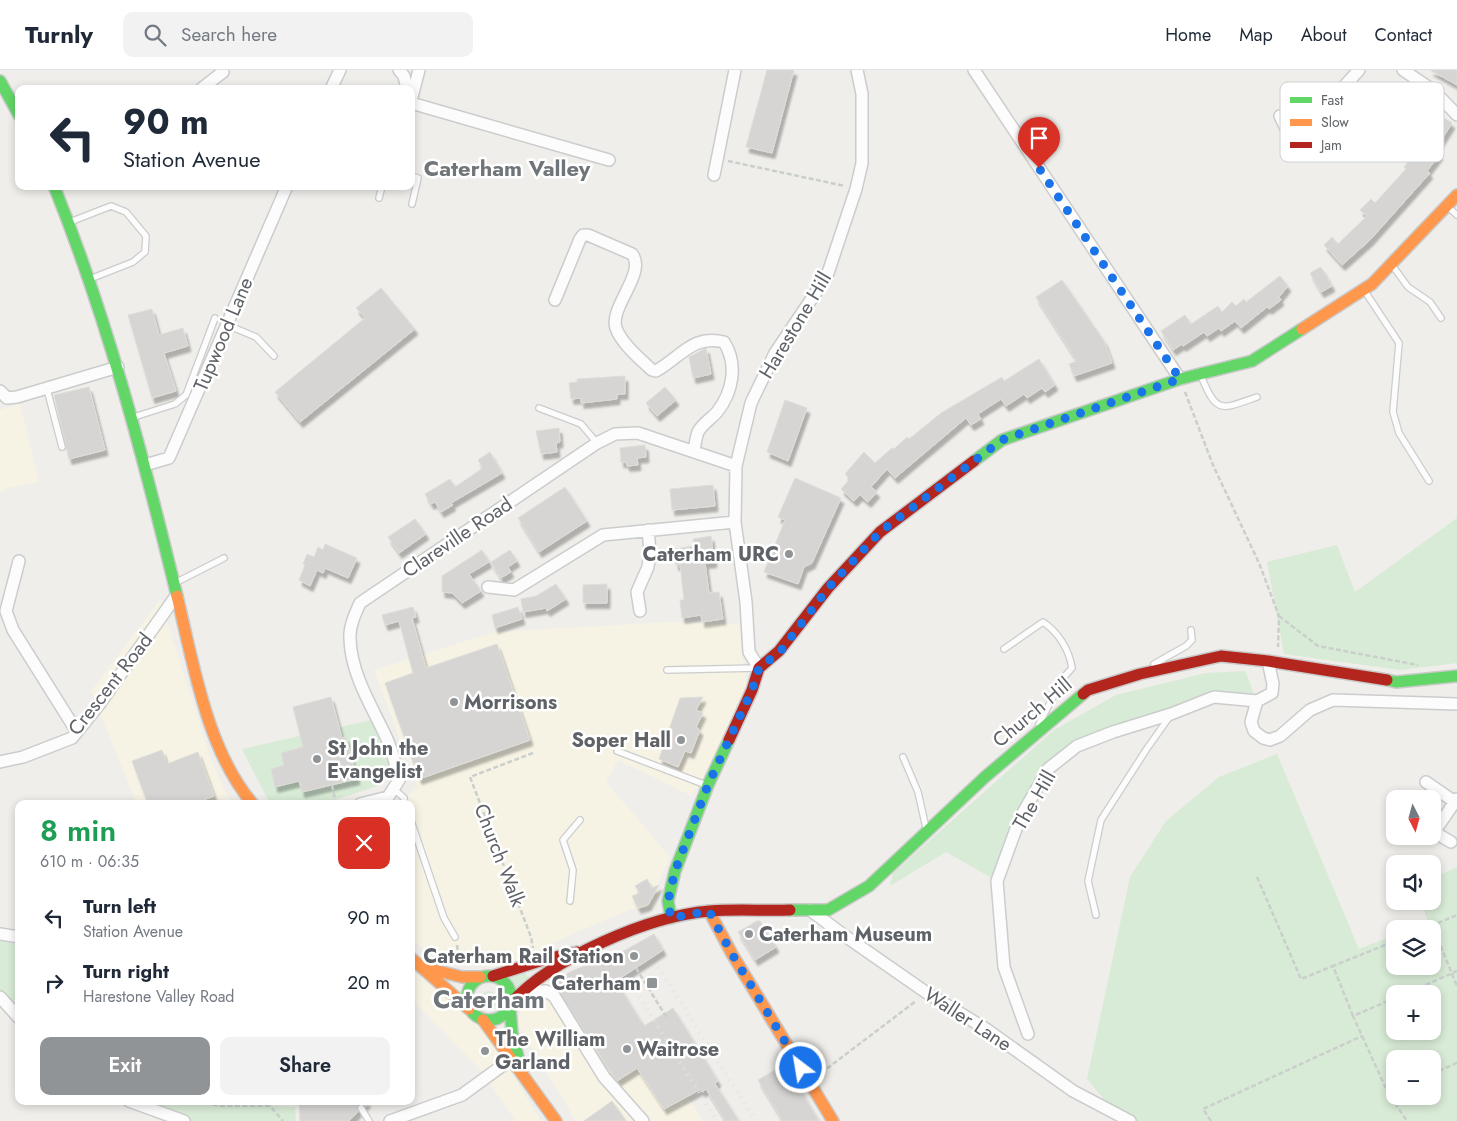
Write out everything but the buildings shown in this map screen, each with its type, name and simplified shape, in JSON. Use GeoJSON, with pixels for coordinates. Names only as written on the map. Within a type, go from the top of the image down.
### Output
{"type":"FeatureCollection","features":[{"type":"Feature","properties":{"kind":"main road"},"geometry":{"type":"LineString","coordinates":[[0,81],[15,108]]}},
{"type":"Feature","properties":{"kind":"main road"},"geometry":{"type":"LineString","coordinates":[[56,190],[90,279],[118,367],[145,465],[176,596],[216,740],[241,790],[250,800]]}},
{"type":"Feature","properties":{"kind":"main road"},"geometry":{"type":"LineString","coordinates":[[671,918],[668,901],[671,885],[708,785],[748,697],[759,668],[780,652],[828,588],[880,532],[1002,440],[1180,379],[1252,361],[1364,290],[1457,195]]}},
{"type":"Feature","properties":{"kind":"main road","name":"Church Hill"},"geometry":{"type":"LineString","coordinates":[[584,951],[641,925],[709,911],[828,910],[869,886],[1035,733],[1088,690],[1140,674],[1221,656],[1273,662],[1396,682],[1457,676]]}},
{"type":"Feature","properties":{"kind":"main road"},"geometry":{"type":"LineString","coordinates":[[709,911],[732,954],[833,1121]]}},
{"type":"Feature","properties":{"kind":"main road"},"geometry":{"type":"LineString","coordinates":[[422,967],[462,977],[493,976],[565,954],[584,951]]}},
{"type":"Feature","properties":{"kind":"main road"},"geometry":{"type":"LineString","coordinates":[[484,1020],[502,1016],[522,991],[584,951]]}},
{"type":"Feature","properties":{"kind":"main road"},"geometry":{"type":"LineString","coordinates":[[415,962],[436,982],[484,1020],[510,1060],[521,1071],[556,1121]]}},
{"type":"Feature","properties":{"kind":"main road"},"geometry":{"type":"LineString","coordinates":[[493,976],[509,987],[512,1033],[521,1071]]}},
{"type":"Feature","properties":{"kind":"main road"},"geometry":{"type":"LineString","coordinates":[[469,1009],[467,993],[474,980],[480,977]]}},
{"type":"Feature","properties":{"kind":"street"},"geometry":{"type":"LineString","coordinates":[[333,85],[340,70]]}},
{"type":"Feature","properties":{"kind":"street"},"geometry":{"type":"LineString","coordinates":[[399,70],[404,76],[406,85]]}},
{"type":"Feature","properties":{"kind":"street"},"geometry":{"type":"LineString","coordinates":[[415,86],[419,70]]}},
{"type":"Feature","properties":{"kind":"street"},"geometry":{"type":"LineString","coordinates":[[714,175],[735,70]]}},
{"type":"Feature","properties":{"kind":"street","name":"Harestone Hill"},"geometry":{"type":"LineString","coordinates":[[759,668],[749,652],[746,602],[735,522],[736,466],[751,403],[775,353],[827,276],[856,188],[862,163],[862,94],[857,70]]}},
{"type":"Feature","properties":{"kind":"street"},"geometry":{"type":"LineString","coordinates":[[974,70],[1180,379]]}},
{"type":"Feature","properties":{"kind":"street"},"geometry":{"type":"LineString","coordinates":[[1348,82],[1359,70]]}},
{"type":"Feature","properties":{"kind":"street"},"geometry":{"type":"LineString","coordinates":[[1403,70],[1421,82]]}},
{"type":"Feature","properties":{"kind":"street"},"geometry":{"type":"LineString","coordinates":[[206,85],[223,72]]}},
{"type":"Feature","properties":{"kind":"street"},"geometry":{"type":"LineString","coordinates":[[1444,101],[1457,115]]}},
{"type":"Feature","properties":{"kind":"street"},"geometry":{"type":"LineString","coordinates":[[415,103],[609,160]]}},
{"type":"Feature","properties":{"kind":"street","name":"Tupwood Lane"},"geometry":{"type":"LineString","coordinates":[[145,465],[169,458],[284,190]]}},
{"type":"Feature","properties":{"kind":"street"},"geometry":{"type":"LineString","coordinates":[[555,300],[580,239],[583,235],[588,235],[632,254],[634,257],[636,262],[616,318],[615,326],[619,334],[652,370],[656,371],[664,367],[694,344],[711,339],[724,342],[729,349],[733,376],[728,394],[718,411],[698,431],[694,451]]}},
{"type":"Feature","properties":{"kind":"street"},"geometry":{"type":"LineString","coordinates":[[0,391],[7,398],[48,389],[118,367]]}},
{"type":"Feature","properties":{"kind":"street","name":"Clareville Road"},"geometry":{"type":"LineString","coordinates":[[394,789],[399,780],[390,748],[354,664],[350,639],[353,620],[360,603],[597,442],[615,434],[638,433],[736,466]]}},
{"type":"Feature","properties":{"kind":"street"},"geometry":{"type":"LineString","coordinates":[[488,587],[514,590],[603,535],[735,522]]}},
{"type":"Feature","properties":{"kind":"street"},"geometry":{"type":"LineString","coordinates":[[640,611],[637,592],[648,567],[650,551],[648,530]]}},
{"type":"Feature","properties":{"kind":"street"},"geometry":{"type":"LineString","coordinates":[[19,561],[3,612],[77,732]]}},
{"type":"Feature","properties":{"kind":"street","name":"Crescent Road"},"geometry":{"type":"LineString","coordinates":[[0,762],[23,757],[72,738],[101,702],[176,596]]}},
{"type":"Feature","properties":{"kind":"street"},"geometry":{"type":"LineString","coordinates":[[1273,662],[1272,693],[1257,701],[1251,722],[1254,731],[1263,738],[1270,740],[1280,736],[1310,710],[1333,700],[1457,704]]}},
{"type":"Feature","properties":{"kind":"street","name":"The Hill"},"geometry":{"type":"LineString","coordinates":[[1028,1034],[1004,967],[996,880],[1020,818],[1048,769],[1077,746],[1113,732],[1171,714],[1214,697],[1257,701]]}},
{"type":"Feature","properties":{"kind":"street"},"geometry":{"type":"LineString","coordinates":[[1426,782],[1456,800],[1434,832],[1451,842]]}},
{"type":"Feature","properties":{"kind":"street"},"geometry":{"type":"LineString","coordinates":[[376,800],[388,797],[394,789]]}},
{"type":"Feature","properties":{"kind":"street","name":"Waller Lane"},"geometry":{"type":"LineString","coordinates":[[810,910],[927,993],[986,1029],[1073,1090],[1130,1121]]}},
{"type":"Feature","properties":{"kind":"street"},"geometry":{"type":"LineString","coordinates":[[0,934],[15,936]]}},
{"type":"Feature","properties":{"kind":"street"},"geometry":{"type":"LineString","coordinates":[[522,991],[539,990],[554,996],[604,1077],[642,1121]]}},
{"type":"Feature","properties":{"kind":"street"},"geometry":{"type":"LineString","coordinates":[[0,997],[15,1014]]}},
{"type":"Feature","properties":{"kind":"street"},"geometry":{"type":"LineString","coordinates":[[390,1121],[462,1095],[510,1060]]}},
{"type":"Feature","properties":{"kind":"street"},"geometry":{"type":"LineString","coordinates":[[140,1105],[184,1121]]}},
{"type":"Feature","properties":{"kind":"lane"},"geometry":{"type":"LineString","coordinates":[[412,204],[418,178],[415,177]]}},
{"type":"Feature","properties":{"kind":"lane"},"geometry":{"type":"LineString","coordinates":[[379,198],[381,190]]}},
{"type":"Feature","properties":{"kind":"lane"},"geometry":{"type":"LineString","coordinates":[[68,223],[111,206],[126,212],[146,236],[145,252],[133,262],[90,279]]}},
{"type":"Feature","properties":{"kind":"lane"},"geometry":{"type":"LineString","coordinates":[[1446,206],[1457,216]]}},
{"type":"Feature","properties":{"kind":"lane"},"geometry":{"type":"LineString","coordinates":[[1390,264],[1408,287],[1430,302],[1441,318]]}},
{"type":"Feature","properties":{"kind":"lane"},"geometry":{"type":"LineString","coordinates":[[1364,290],[1399,343],[1393,412],[1399,433],[1429,481]]}},
{"type":"Feature","properties":{"kind":"lane"},"geometry":{"type":"LineString","coordinates":[[132,418],[174,404],[186,395],[215,318]]}},
{"type":"Feature","properties":{"kind":"lane"},"geometry":{"type":"LineString","coordinates":[[227,324],[256,337],[274,356]]}},
{"type":"Feature","properties":{"kind":"lane"},"geometry":{"type":"LineString","coordinates":[[1200,374],[1210,398],[1216,404],[1227,408],[1257,397]]}},
{"type":"Feature","properties":{"kind":"lane"},"geometry":{"type":"LineString","coordinates":[[48,389],[62,447]]}},
{"type":"Feature","properties":{"kind":"lane"},"geometry":{"type":"LineString","coordinates":[[539,408],[581,424],[597,442]]}},
{"type":"Feature","properties":{"kind":"lane"},"geometry":{"type":"LineString","coordinates":[[174,584],[224,558]]}},
{"type":"Feature","properties":{"kind":"lane"},"geometry":{"type":"LineString","coordinates":[[1004,649],[1043,622],[1055,630],[1070,659],[1072,668],[1063,678],[1035,733]]}},
{"type":"Feature","properties":{"kind":"lane"},"geometry":{"type":"LineString","coordinates":[[1140,674],[1186,646],[1192,640],[1191,630]]}},
{"type":"Feature","properties":{"kind":"lane"},"geometry":{"type":"LineString","coordinates":[[667,670],[759,668]]}},
{"type":"Feature","properties":{"kind":"lane"},"geometry":{"type":"LineString","coordinates":[[1096,916],[1088,881],[1101,820],[1171,714]]}},
{"type":"Feature","properties":{"kind":"lane"},"geometry":{"type":"LineString","coordinates":[[617,751],[708,785]]}},
{"type":"Feature","properties":{"kind":"lane"},"geometry":{"type":"LineString","coordinates":[[902,757],[918,792],[927,832]]}},
{"type":"Feature","properties":{"kind":"lane"},"geometry":{"type":"LineString","coordinates":[[394,789],[404,800]]}},
{"type":"Feature","properties":{"kind":"lane"},"geometry":{"type":"LineString","coordinates":[[570,902],[573,870],[563,840],[580,820]]}},
{"type":"Feature","properties":{"kind":"lane"},"geometry":{"type":"LineString","coordinates":[[415,833],[444,918],[455,938]]}},
{"type":"Feature","properties":{"kind":"lane"},"geometry":{"type":"LineString","coordinates":[[361,1108],[369,1121]]}},
{"type":"Feature","properties":{"kind":"path"},"geometry":{"type":"LineString","coordinates":[[718,159],[856,188]]}},
{"type":"Feature","properties":{"kind":"path"},"geometry":{"type":"LineString","coordinates":[[1180,379],[1213,465],[1259,563],[1279,616],[1273,662]]}},
{"type":"Feature","properties":{"kind":"path"},"geometry":{"type":"LineString","coordinates":[[1279,616],[1318,646],[1420,665]]}},
{"type":"Feature","properties":{"kind":"path","name":"Church Walk"},"geometry":{"type":"LineString","coordinates":[[529,965],[526,957],[534,954],[531,937],[470,777],[533,753]]}},
{"type":"Feature","properties":{"kind":"path"},"geometry":{"type":"LineString","coordinates":[[332,785],[335,800]]}},
{"type":"Feature","properties":{"kind":"path"},"geometry":{"type":"LineString","coordinates":[[1257,877],[1301,980],[1386,944]]}},
{"type":"Feature","properties":{"kind":"path"},"geometry":{"type":"LineString","coordinates":[[1441,921],[1457,915]]}},
{"type":"Feature","properties":{"kind":"path"},"geometry":{"type":"LineString","coordinates":[[1441,947],[1457,986]]}},
{"type":"Feature","properties":{"kind":"path"},"geometry":{"type":"LineString","coordinates":[[1333,966],[1386,1089]]}},
{"type":"Feature","properties":{"kind":"path"},"geometry":{"type":"LineString","coordinates":[[636,968],[667,1018]]}},
{"type":"Feature","properties":{"kind":"path"},"geometry":{"type":"LineString","coordinates":[[1426,985],[1457,971]]}},
{"type":"Feature","properties":{"kind":"path"},"geometry":{"type":"LineString","coordinates":[[810,1082],[927,993]]}},
{"type":"Feature","properties":{"kind":"path"},"geometry":{"type":"LineString","coordinates":[[1353,1016],[1386,1002]]}},
{"type":"Feature","properties":{"kind":"path"},"geometry":{"type":"LineString","coordinates":[[1211,1121],[1203,1109],[1362,1036]]}},
{"type":"Feature","properties":{"kind":"path"},"geometry":{"type":"LineString","coordinates":[[1441,1070],[1457,1063]]}},
{"type":"Feature","properties":{"kind":"path"},"geometry":{"type":"LineString","coordinates":[[216,1105],[270,1106],[283,1121]]}},
{"type":"Feature","properties":{"kind":"path"},"geometry":{"type":"LineString","coordinates":[[1396,1105],[1407,1121]]}},
{"type":"Feature","properties":{"kind":"shaded area"},"geometry":{"type":"Polygon","coordinates":[[[20,404],[39,482],[7,488],[0,494],[0,410],[20,404]]]}},
{"type":"Feature","properties":{"kind":"shaded area"},"geometry":{"type":"Polygon","coordinates":[[[160,600],[212,762],[229,800],[135,800],[91,691],[160,600]]]}},
{"type":"Feature","properties":{"kind":"shaded area"},"geometry":{"type":"Polygon","coordinates":[[[668,622],[739,624],[747,688],[712,761],[692,796],[618,760],[606,782],[670,857],[659,881],[654,907],[629,910],[501,968],[441,962],[415,942],[415,800],[403,800],[418,787],[374,670],[495,632],[668,622]]]}},
{"type":"Feature","properties":{"kind":"shaded area"},"geometry":{"type":"Polygon","coordinates":[[[598,960],[616,981],[703,1121],[576,1121],[518,1025],[522,999],[551,980],[598,960]]]}},
{"type":"Feature","properties":{"kind":"shaded area"},"geometry":{"type":"Polygon","coordinates":[[[415,972],[485,1030],[541,1121],[516,1121],[479,1068],[415,1003],[415,972]]]}},
{"type":"Feature","properties":{"kind":"green space"},"geometry":{"type":"Polygon","coordinates":[[[1457,518],[1457,663],[1400,670],[1284,654],[1267,562],[1337,545],[1355,592],[1457,518]]]}},
{"type":"Feature","properties":{"kind":"green space"},"geometry":{"type":"Polygon","coordinates":[[[1245,671],[1257,701],[1214,697],[1077,746],[1048,769],[997,881],[946,852],[890,886],[893,873],[1054,730],[1116,695],[1206,673],[1245,671]]]}},
{"type":"Feature","properties":{"kind":"green space"},"geometry":{"type":"Polygon","coordinates":[[[372,720],[389,767],[381,785],[334,800],[268,800],[242,749],[372,720]]]}},
{"type":"Feature","properties":{"kind":"green space"},"geometry":{"type":"Polygon","coordinates":[[[1277,754],[1359,949],[1386,938],[1386,975],[1441,975],[1441,920],[1428,920],[1424,910],[1441,910],[1441,874],[1457,867],[1457,1121],[1122,1121],[1087,1079],[1130,877],[1166,821],[1219,777],[1277,754]]]}},
{"type":"Feature","properties":{"kind":"green space"},"geometry":{"type":"Polygon","coordinates":[[[0,941],[15,944],[15,1014],[0,997],[0,941]]]}},
{"type":"Feature","properties":{"kind":"green space"},"geometry":{"type":"Polygon","coordinates":[[[525,973],[529,978],[516,988],[510,978],[525,973]]]}},
{"type":"Feature","properties":{"kind":"green space"},"geometry":{"type":"Polygon","coordinates":[[[489,991],[495,994],[498,1000],[495,1006],[489,1009],[483,1006],[480,1000],[483,994],[489,991]]]}},
{"type":"Feature","properties":{"kind":"green space"},"geometry":{"type":"Polygon","coordinates":[[[140,1105],[270,1105],[295,1107],[296,1121],[184,1121],[140,1105]]]}},
{"type":"Feature","properties":{"kind":"railway"},"geometry":{"type":"LineString","coordinates":[[658,967],[756,1121]]}},
{"type":"Feature","properties":{"kind":"railway"},"geometry":{"type":"LineString","coordinates":[[632,985],[717,1121]]}},
{"type":"Feature","properties":{"kind":"traffic: fast"},"geometry":{"type":"LineString","coordinates":[[0,81],[15,108]]}},
{"type":"Feature","properties":{"kind":"traffic: fast"},"geometry":{"type":"LineString","coordinates":[[56,190],[108,338],[151,492],[177,596]]}},
{"type":"Feature","properties":{"kind":"traffic: fast"},"geometry":{"type":"LineString","coordinates":[[974,461],[1002,440],[1180,379],[1252,361],[1302,329]]}},
{"type":"Feature","properties":{"kind":"traffic: fast"},"geometry":{"type":"LineString","coordinates":[[1387,680],[1396,682],[1457,676]]}},
{"type":"Feature","properties":{"kind":"traffic: fast"},"geometry":{"type":"LineString","coordinates":[[790,910],[828,910],[869,886],[985,777],[1083,694]]}},
{"type":"Feature","properties":{"kind":"traffic: fast"},"geometry":{"type":"LineString","coordinates":[[671,918],[668,901],[675,871],[708,785],[729,740]]}},
{"type":"Feature","properties":{"kind":"traffic: fast"},"geometry":{"type":"LineString","coordinates":[[493,976],[505,982],[510,989],[511,998],[510,1007],[505,1014],[498,1019],[485,1020],[477,1017],[470,1010],[467,994],[470,986],[477,979],[493,976]]}},
{"type":"Feature","properties":{"kind":"traffic: fast"},"geometry":{"type":"LineString","coordinates":[[510,1006],[512,1033],[521,1068]]}},
{"type":"Feature","properties":{"kind":"traffic: slow"},"geometry":{"type":"LineString","coordinates":[[1302,329],[1372,284],[1457,195]]}},
{"type":"Feature","properties":{"kind":"traffic: slow"},"geometry":{"type":"LineString","coordinates":[[177,596],[196,677],[213,732],[237,783],[250,800]]}},
{"type":"Feature","properties":{"kind":"traffic: slow"},"geometry":{"type":"LineString","coordinates":[[709,911],[732,954],[833,1121]]}},
{"type":"Feature","properties":{"kind":"traffic: slow"},"geometry":{"type":"LineString","coordinates":[[415,962],[469,1009]]}},
{"type":"Feature","properties":{"kind":"traffic: slow"},"geometry":{"type":"LineString","coordinates":[[422,967],[462,977],[480,977]]}},
{"type":"Feature","properties":{"kind":"traffic: slow"},"geometry":{"type":"LineString","coordinates":[[483,1020],[556,1121]]}},
{"type":"Feature","properties":{"kind":"traffic: jam"},"geometry":{"type":"LineString","coordinates":[[729,740],[752,690],[759,668],[779,651],[828,588],[880,532],[974,461]]}},
{"type":"Feature","properties":{"kind":"traffic: jam"},"geometry":{"type":"LineString","coordinates":[[1083,694],[1088,690],[1140,674],[1221,656],[1268,661],[1387,680]]}},
{"type":"Feature","properties":{"kind":"traffic: jam"},"geometry":{"type":"LineString","coordinates":[[510,1004],[528,987],[550,971],[602,942],[631,930],[658,921],[710,911],[790,910]]}},
{"type":"Feature","properties":{"kind":"traffic: jam"},"geometry":{"type":"LineString","coordinates":[[493,976],[546,959],[577,952]]}},
{"type":"Feature","properties":{"kind":"place","name":"Caterham URC"},"geometry":{"type":"Point","coordinates":[789,554]}},
{"type":"Feature","properties":{"kind":"place","name":"Morrisons"},"geometry":{"type":"Point","coordinates":[454,702]}},
{"type":"Feature","properties":{"kind":"place","name":"Soper Hall"},"geometry":{"type":"Point","coordinates":[681,740]}},
{"type":"Feature","properties":{"kind":"place","name":"St John the Evangelist"},"geometry":{"type":"Point","coordinates":[317,759]}},
{"type":"Feature","properties":{"kind":"place","name":"Caterham Museum"},"geometry":{"type":"Point","coordinates":[749,934]}},
{"type":"Feature","properties":{"kind":"place","name":"Caterham Rail Station"},"geometry":{"type":"Point","coordinates":[634,956]}},
{"type":"Feature","properties":{"kind":"place","name":"Caterham"},"geometry":{"type":"Point","coordinates":[652,983]}},
{"type":"Feature","properties":{"kind":"place","name":"Waitrose"},"geometry":{"type":"Point","coordinates":[627,1049]}},
{"type":"Feature","properties":{"kind":"place","name":"The William Garland"},"geometry":{"type":"Point","coordinates":[485,1051]}},
{"type":"Feature","properties":{"kind":"district","name":"Caterham Valley"},"geometry":{"type":"Point","coordinates":[507,168]}},
{"type":"Feature","properties":{"kind":"district","name":"Caterham"},"geometry":{"type":"Point","coordinates":[489,999]}},
{"type":"Feature","properties":{"kind":"route"},"geometry":{"type":"LineString","coordinates":[[801,1068],[732,954],[709,911],[671,918],[668,908],[675,871],[708,785],[752,690],[759,668],[780,652],[828,588],[880,532],[1002,440],[1180,379],[1039,168]]}}]}
